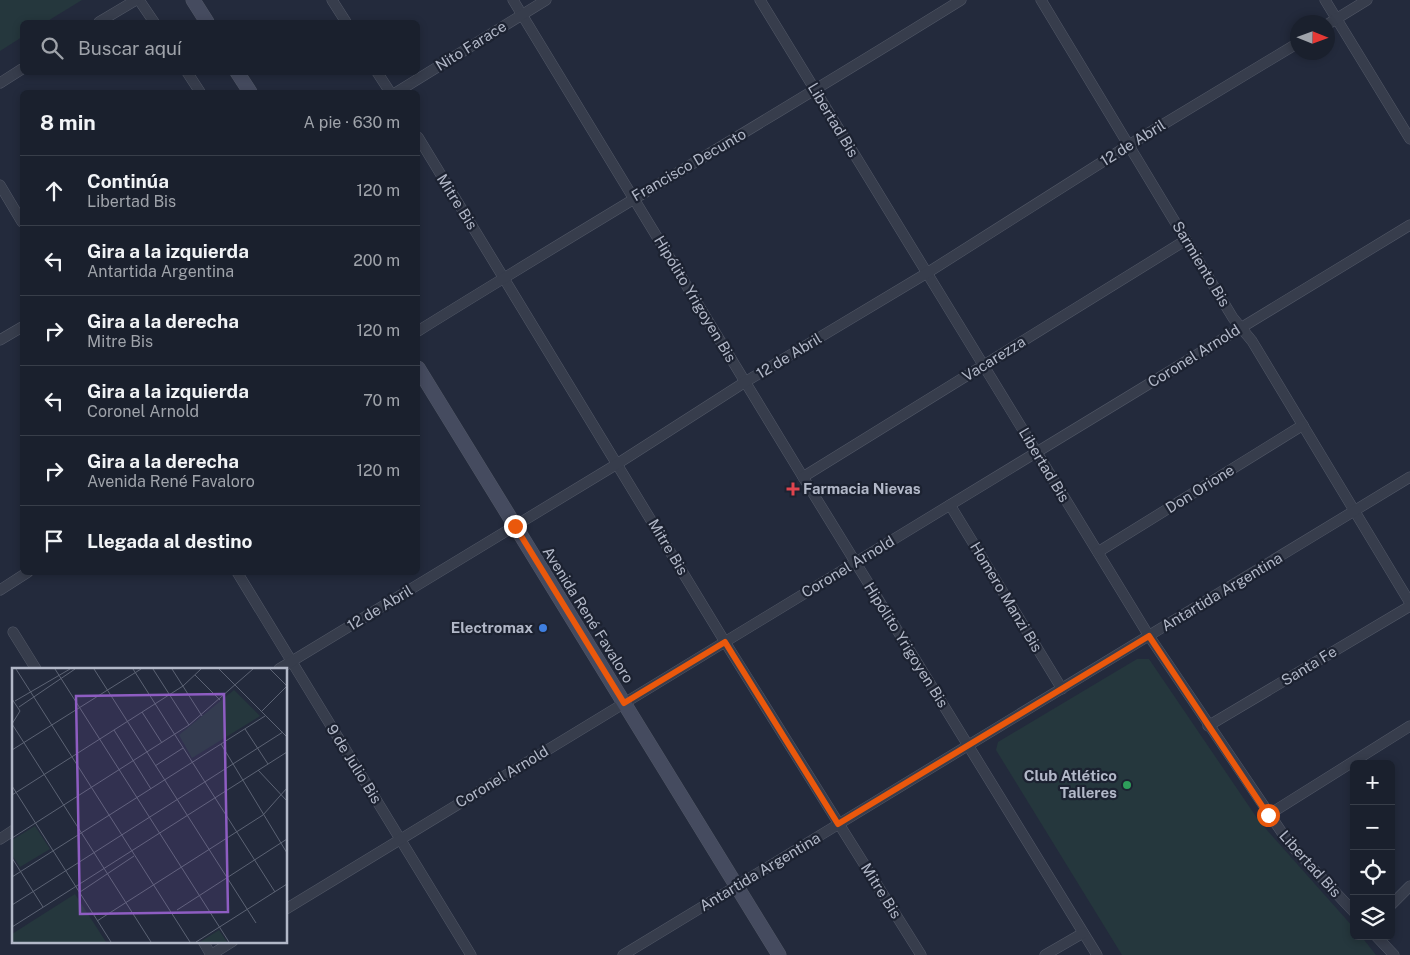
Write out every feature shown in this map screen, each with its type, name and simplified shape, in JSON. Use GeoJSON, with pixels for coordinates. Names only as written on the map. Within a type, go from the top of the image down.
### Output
{"type":"FeatureCollection","features":[{"type":"Feature","properties":{"kind":"main road"},"geometry":{"type":"LineString","coordinates":[[193,0],[206,20]]}},
{"type":"Feature","properties":{"kind":"main road"},"geometry":{"type":"LineString","coordinates":[[239,75],[249,90]]}},
{"type":"Feature","properties":{"kind":"main road","name":"Avenida René Favaloro"},"geometry":{"type":"LineString","coordinates":[[420,371],[778,955]]}},
{"type":"Feature","properties":{"kind":"street"},"geometry":{"type":"LineString","coordinates":[[103,20],[138,0],[153,20]]}},
{"type":"Feature","properties":{"kind":"street"},"geometry":{"type":"LineString","coordinates":[[332,0],[345,20]]}},
{"type":"Feature","properties":{"kind":"street","name":"Hipólito Yrigoyen Bis"},"geometry":{"type":"LineString","coordinates":[[513,0],[855,563],[1097,955]]}},
{"type":"Feature","properties":{"kind":"street","name":"Nito Farace"},"geometry":{"type":"LineString","coordinates":[[400,90],[546,0]]}},
{"type":"Feature","properties":{"kind":"street","name":"Libertad Bis"},"geometry":{"type":"LineString","coordinates":[[760,0],[1149,636],[1268,815],[1289,843],[1350,908]]}},
{"type":"Feature","properties":{"kind":"street","name":"Francisco Decunto"},"geometry":{"type":"LineString","coordinates":[[420,329],[633,198],[815,91],[961,0]]}},
{"type":"Feature","properties":{"kind":"street","name":"Sarmiento Bis"},"geometry":{"type":"LineString","coordinates":[[1041,0],[1186,240],[1240,327],[1252,341],[1410,605]]}},
{"type":"Feature","properties":{"kind":"street"},"geometry":{"type":"LineString","coordinates":[[1325,0],[1330,15]]}},
{"type":"Feature","properties":{"kind":"street"},"geometry":{"type":"LineString","coordinates":[[1335,20],[1367,0]]}},
{"type":"Feature","properties":{"kind":"street"},"geometry":{"type":"LineString","coordinates":[[1335,26],[1410,139]]}},
{"type":"Feature","properties":{"kind":"street","name":"12 de Abril"},"geometry":{"type":"LineString","coordinates":[[280,668],[617,464],[745,382],[927,273],[1129,145],[1290,47]]}},
{"type":"Feature","properties":{"kind":"street"},"geometry":{"type":"LineString","coordinates":[[0,83],[20,70]]}},
{"type":"Feature","properties":{"kind":"street"},"geometry":{"type":"LineString","coordinates":[[189,75],[199,90]]}},
{"type":"Feature","properties":{"kind":"street"},"geometry":{"type":"LineString","coordinates":[[379,75],[389,90]]}},
{"type":"Feature","properties":{"kind":"street","name":"Mitre Bis"},"geometry":{"type":"LineString","coordinates":[[420,140],[725,642],[922,955]]}},
{"type":"Feature","properties":{"kind":"street"},"geometry":{"type":"LineString","coordinates":[[0,186],[20,219]]}},
{"type":"Feature","properties":{"kind":"street","name":"Coronel Arnold"},"geometry":{"type":"LineString","coordinates":[[288,908],[1410,225]]}},
{"type":"Feature","properties":{"kind":"street","name":"Vacarezza"},"geometry":{"type":"LineString","coordinates":[[803,477],[1186,240]]}},
{"type":"Feature","properties":{"kind":"street"},"geometry":{"type":"LineString","coordinates":[[0,340],[20,328]]}},
{"type":"Feature","properties":{"kind":"street","name":"Don Orione"},"geometry":{"type":"LineString","coordinates":[[1098,552],[1303,425]]}},
{"type":"Feature","properties":{"kind":"street","name":"Antartida Argentina"},"geometry":{"type":"LineString","coordinates":[[623,955],[1410,477]]}},
{"type":"Feature","properties":{"kind":"street","name":"Homero Manzi Bis"},"geometry":{"type":"LineString","coordinates":[[950,505],[1062,689]]}},
{"type":"Feature","properties":{"kind":"street"},"geometry":{"type":"LineString","coordinates":[[0,590],[23,575]]}},
{"type":"Feature","properties":{"kind":"street","name":"9 de Julio Bis"},"geometry":{"type":"LineString","coordinates":[[239,575],[471,955]]}},
{"type":"Feature","properties":{"kind":"street","name":"Santa Fe"},"geometry":{"type":"LineString","coordinates":[[1208,726],[1410,605]]}},
{"type":"Feature","properties":{"kind":"street"},"geometry":{"type":"LineString","coordinates":[[14,632],[35,668]]}},
{"type":"Feature","properties":{"kind":"street"},"geometry":{"type":"LineString","coordinates":[[1268,815],[1410,726]]}},
{"type":"Feature","properties":{"kind":"street"},"geometry":{"type":"LineString","coordinates":[[0,839],[12,831]]}},
{"type":"Feature","properties":{"kind":"street"},"geometry":{"type":"LineString","coordinates":[[1395,901],[1410,886]]}},
{"type":"Feature","properties":{"kind":"street"},"geometry":{"type":"LineString","coordinates":[[1045,955],[1083,932]]}},
{"type":"Feature","properties":{"kind":"street"},"geometry":{"type":"LineString","coordinates":[[1380,940],[1394,955]]}},
{"type":"Feature","properties":{"kind":"street"},"geometry":{"type":"LineString","coordinates":[[204,942],[211,955],[231,942]]}},
{"type":"Feature","properties":{"kind":"shaded area"},"geometry":{"type":"Polygon","coordinates":[[[0,0],[82,0],[49,20],[20,20],[20,38],[0,51],[0,0]]]}},
{"type":"Feature","properties":{"kind":"shaded area","name":"Club Atlético Talleres"},"geometry":{"type":"Polygon","coordinates":[[[1137,659],[1149,659],[1259,821],[1350,923],[1350,940],[1364,940],[1376,955],[1122,955],[996,750],[998,742],[1137,659]]]}},
{"type":"Feature","properties":{"kind":"place","name":"Farmacia Nievas"},"geometry":{"type":"Point","coordinates":[793,489]}},
{"type":"Feature","properties":{"kind":"place","name":"Electromax"},"geometry":{"type":"Point","coordinates":[543,628]}},
{"type":"Feature","properties":{"kind":"place","name":"Club Atlético Talleres"},"geometry":{"type":"Point","coordinates":[1127,785]}},
{"type":"Feature","properties":{"kind":"route"},"geometry":{"type":"LineString","coordinates":[[515,526],[624,703],[725,642],[838,824],[1149,636],[1268,815]]}}]}
